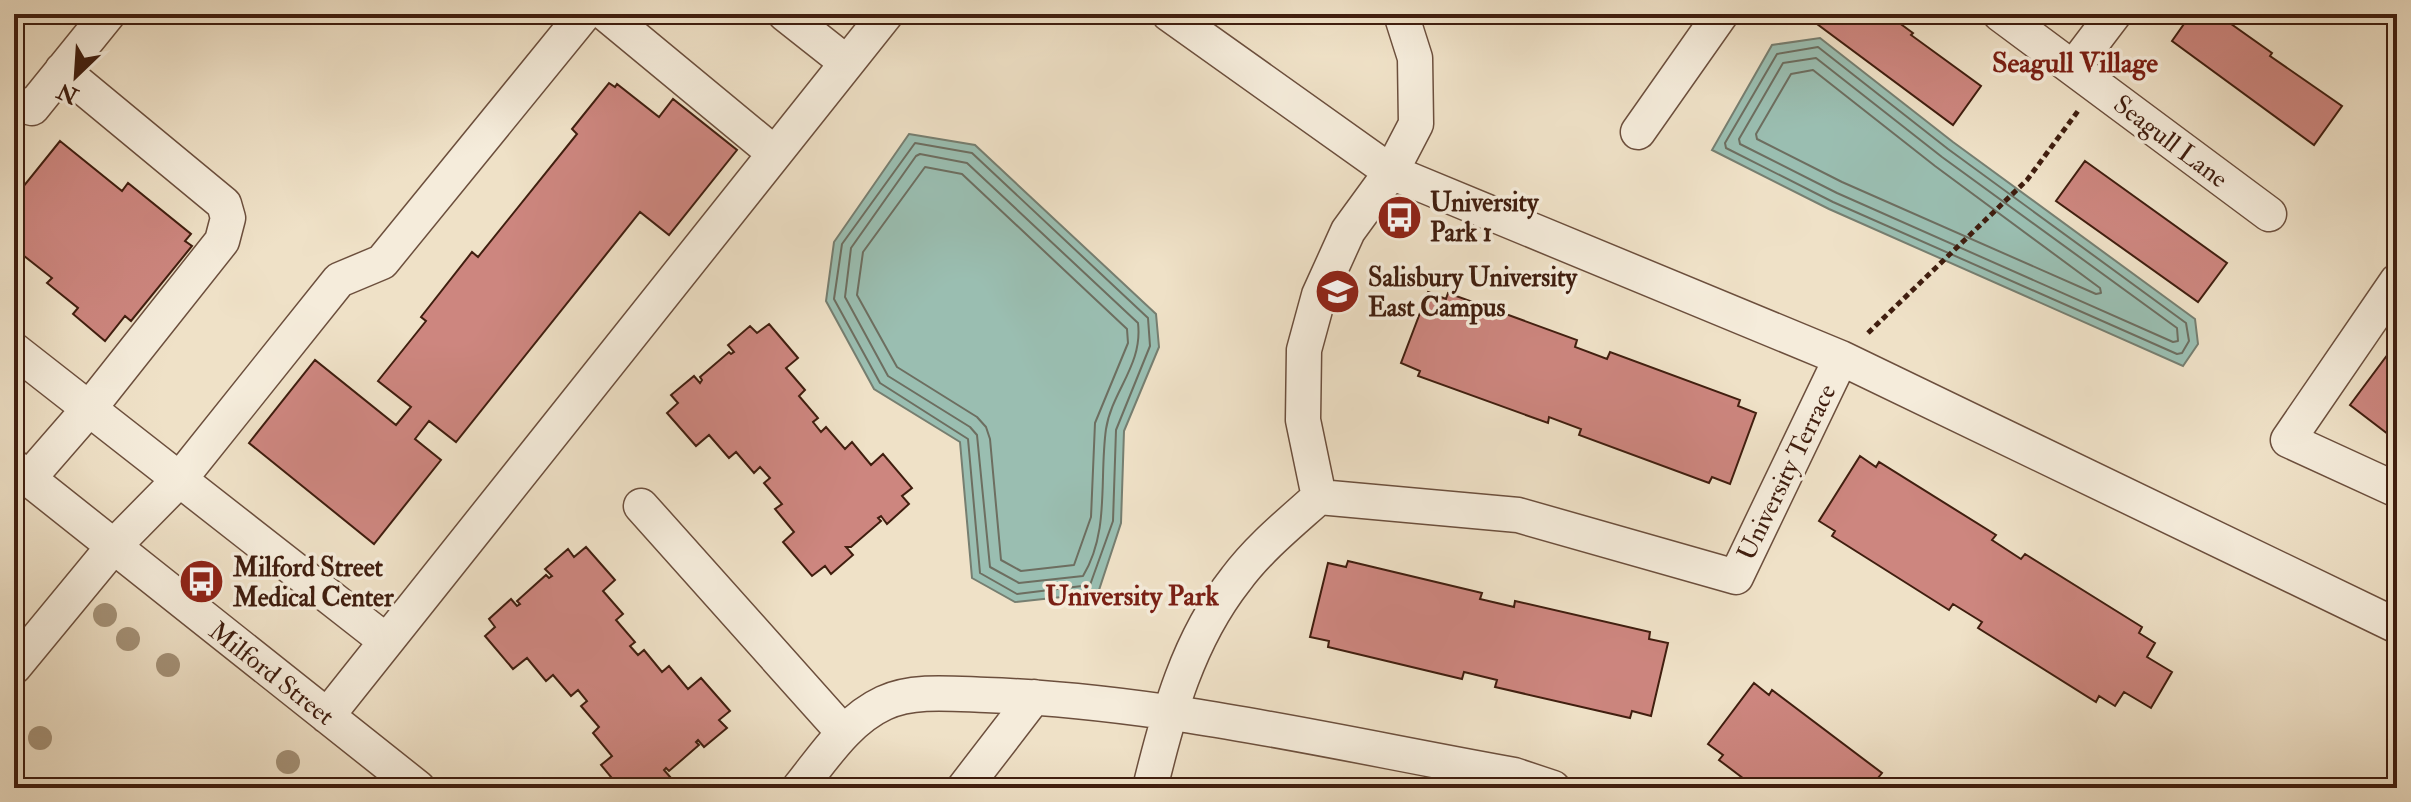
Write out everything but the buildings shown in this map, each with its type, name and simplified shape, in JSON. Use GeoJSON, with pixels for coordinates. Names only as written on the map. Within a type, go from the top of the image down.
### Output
{"type":"FeatureCollection","features":[{"type":"Feature","properties":{"kind":"street"},"geometry":{"type":"LineString","coordinates":[[14,103],[32,108],[108,14]]}},
{"type":"Feature","properties":{"kind":"street"},"geometry":{"type":"LineString","coordinates":[[14,667],[113,547],[179,480],[339,280],[382,262],[584,14]]}},
{"type":"Feature","properties":{"kind":"street"},"geometry":{"type":"LineString","coordinates":[[606,14],[774,153]]}},
{"type":"Feature","properties":{"kind":"street"},"geometry":{"type":"LineString","coordinates":[[785,14],[847,63]]}},
{"type":"Feature","properties":{"kind":"street"},"geometry":{"type":"LineString","coordinates":[[327,716],[886,14]]}},
{"type":"Feature","properties":{"kind":"street"},"geometry":{"type":"LineString","coordinates":[[1169,14],[1391,172],[1841,358]]}},
{"type":"Feature","properties":{"kind":"street"},"geometry":{"type":"LineString","coordinates":[[1150,788],[1169,713],[1200,634],[1235,579],[1269,542],[1319,497],[1303,420],[1304,350],[1319,295],[1348,231],[1391,172],[1416,124],[1415,58],[1401,14]]}},
{"type":"Feature","properties":{"kind":"street"},"geometry":{"type":"LineString","coordinates":[[1638,132],[1721,14]]}},
{"type":"Feature","properties":{"kind":"street","name":"Seagull Lane"},"geometry":{"type":"LineString","coordinates":[[2000,14],[2269,214]]}},
{"type":"Feature","properties":{"kind":"street"},"geometry":{"type":"LineString","coordinates":[[2085,77],[2114,14]]}},
{"type":"Feature","properties":{"kind":"street"},"geometry":{"type":"LineString","coordinates":[[21,473],[88,410],[222,241],[228,218],[224,204],[62,70]]}},
{"type":"Feature","properties":{"kind":"street"},"geometry":{"type":"LineString","coordinates":[[2397,281],[2288,440],[2397,490]]}},
{"type":"Feature","properties":{"kind":"street"},"geometry":{"type":"LineString","coordinates":[[14,350],[386,641]]}},
{"type":"Feature","properties":{"kind":"street","name":"University Terrace"},"geometry":{"type":"LineString","coordinates":[[1319,497],[1518,515],[1736,577],[1841,358],[2397,626]]}},
{"type":"Feature","properties":{"kind":"street","name":"Milford Street"},"geometry":{"type":"LineString","coordinates":[[21,473],[418,788]]}},
{"type":"Feature","properties":{"kind":"street"},"geometry":{"type":"LineString","coordinates":[[641,506],[843,732]]}},
{"type":"Feature","properties":{"kind":"street"},"geometry":{"type":"LineString","coordinates":[[799,788],[843,732],[885,702],[929,693],[1034,697],[1169,713],[1514,775],[1553,788]]}},
{"type":"Feature","properties":{"kind":"street"},"geometry":{"type":"LineString","coordinates":[[964,788],[1034,697]]}},
{"type":"Feature","properties":{"kind":"path"},"geometry":{"type":"LineString","coordinates":[[1841,358],[2027,180],[2085,77]]}},
{"type":"Feature","properties":{"kind":"water"},"geometry":{"type":"Polygon","coordinates":[[[1820,38],[1953,142],[2195,319],[2198,344],[2183,366],[1829,209],[1712,150],[1772,45],[1820,38]]]}},
{"type":"Feature","properties":{"kind":"water"},"geometry":{"type":"Polygon","coordinates":[[[909,134],[975,145],[1156,314],[1159,347],[1124,431],[1121,523],[1098,593],[1015,602],[972,578],[960,442],[874,389],[826,301],[834,242],[909,134]]]}},
{"type":"Feature","properties":{"kind":"place","name":"University Park 1"},"geometry":{"type":"Point","coordinates":[1399,217]}},
{"type":"Feature","properties":{"kind":"place","name":"Salisbury University East Campus"},"geometry":{"type":"Point","coordinates":[1337,292]}},
{"type":"Feature","properties":{"kind":"place","name":"Milford Street Medical Center"},"geometry":{"type":"Point","coordinates":[202,582]}},
{"type":"Feature","properties":{"kind":"district","name":"Seagull Village"},"geometry":{"type":"Point","coordinates":[2075,62]}},
{"type":"Feature","properties":{"kind":"district","name":"University Park"},"geometry":{"type":"Point","coordinates":[1132,595]}}]}
